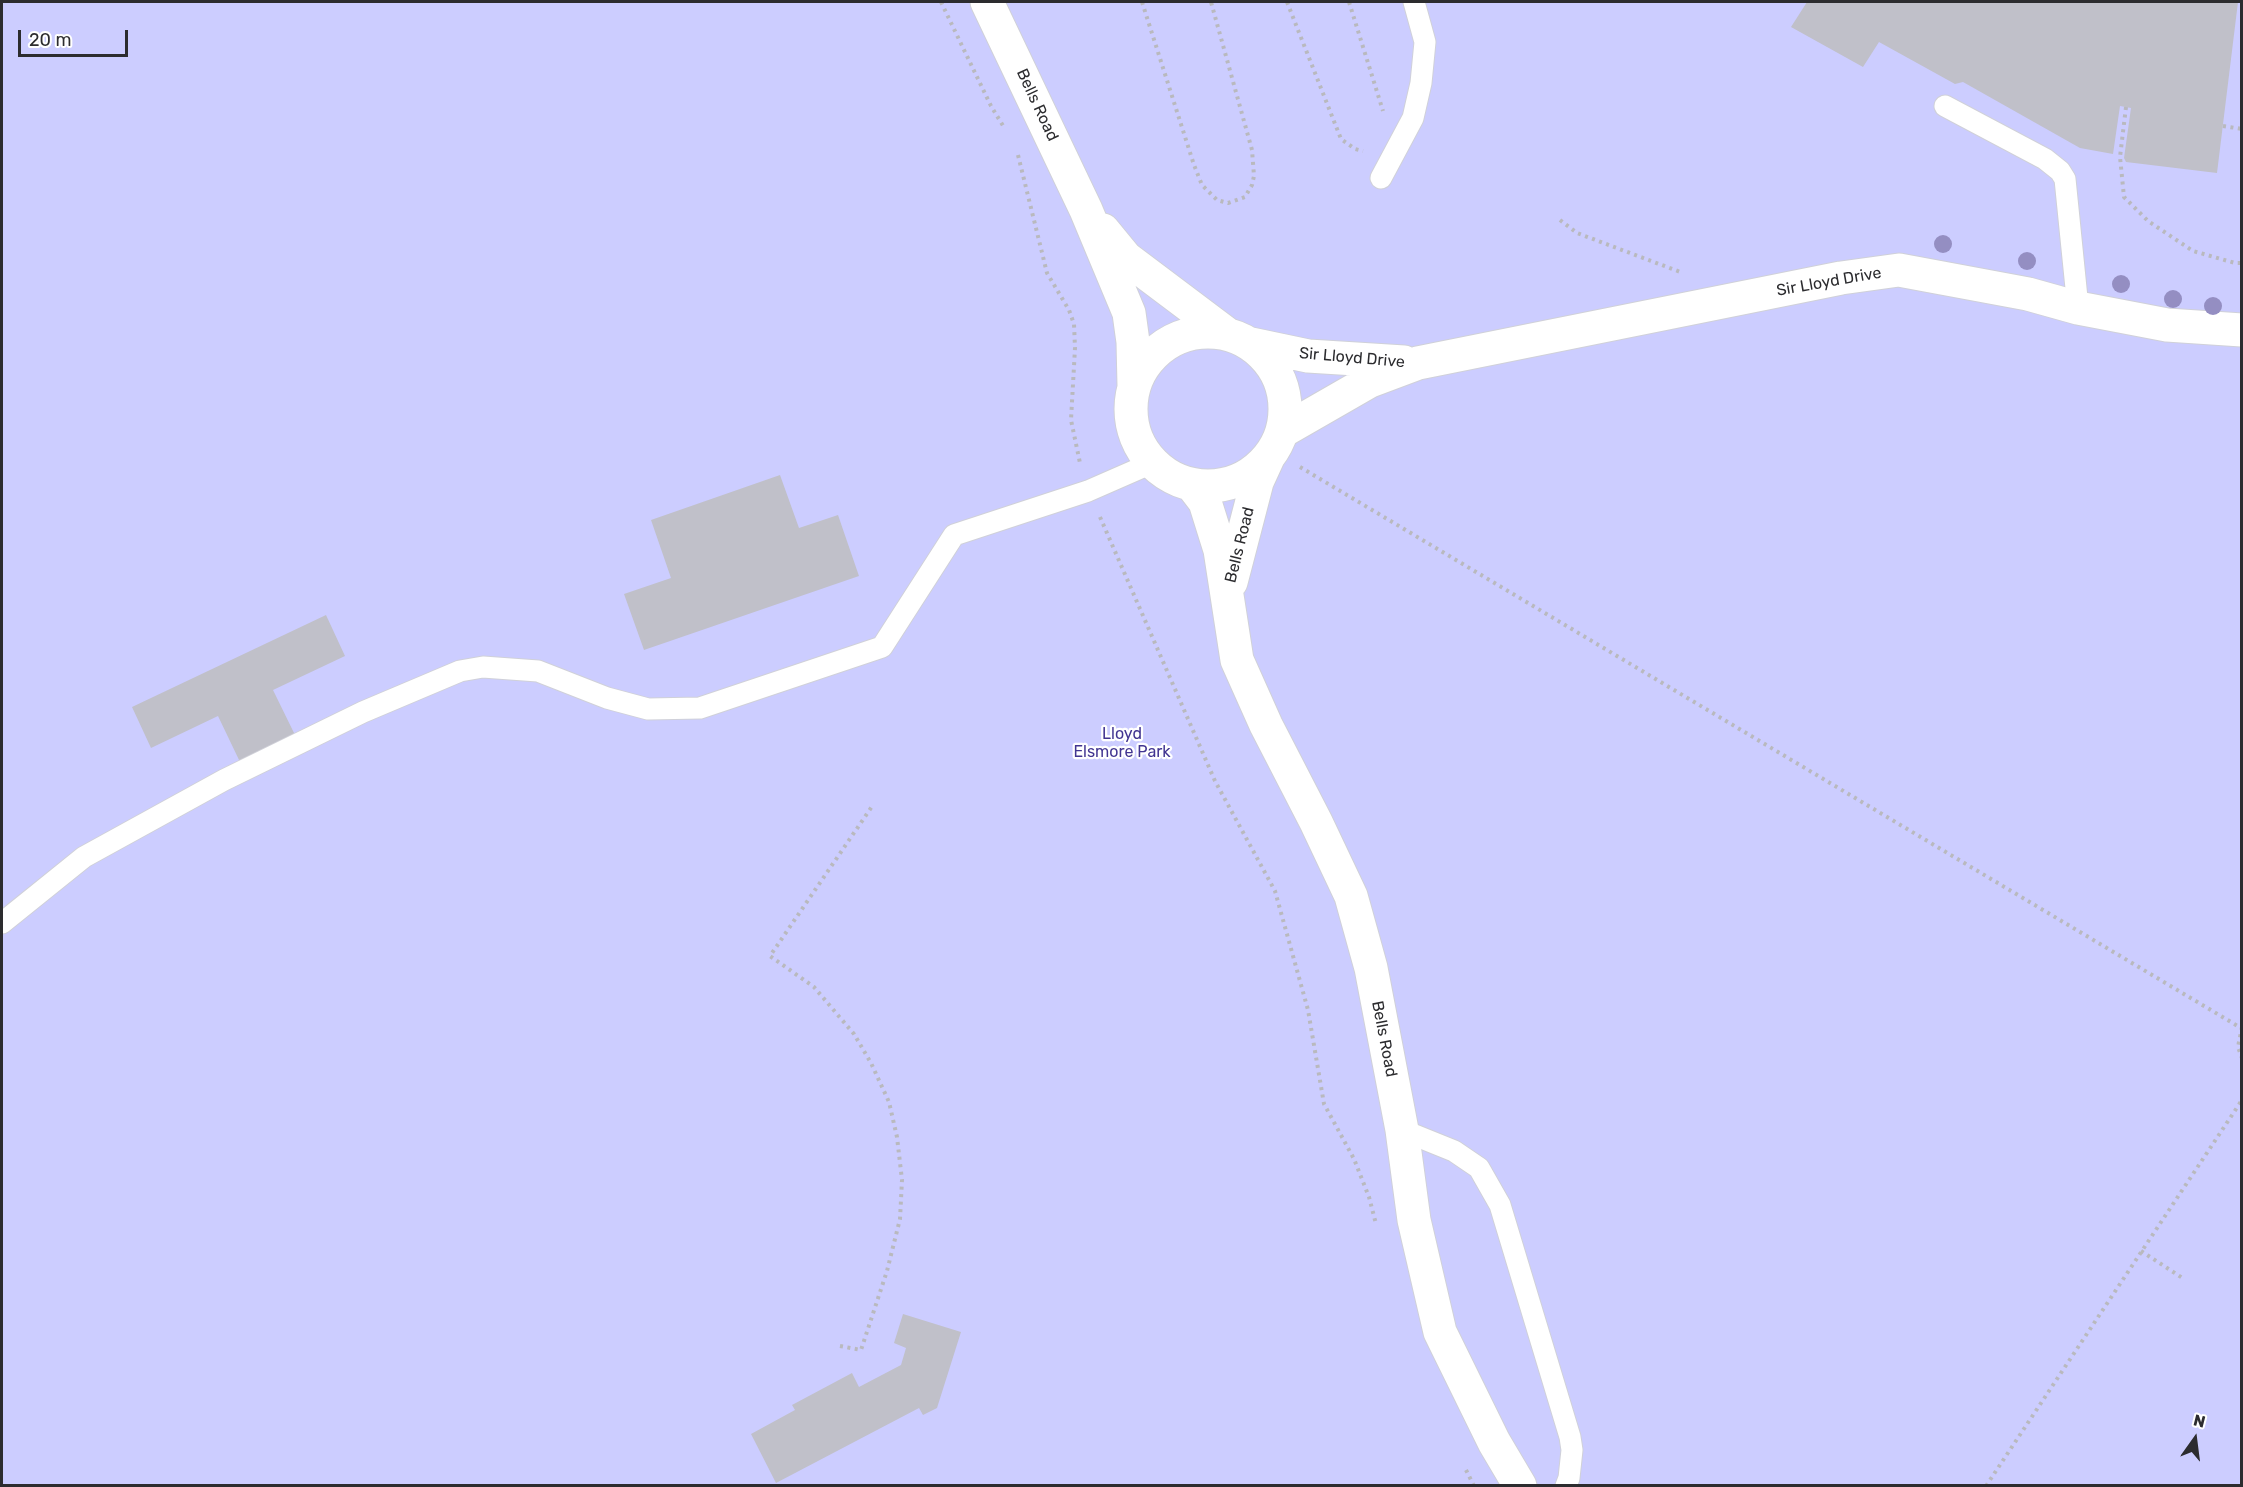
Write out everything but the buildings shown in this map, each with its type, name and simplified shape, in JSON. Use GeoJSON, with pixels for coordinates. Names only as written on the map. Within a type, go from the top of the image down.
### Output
{"type":"FeatureCollection","features":[{"type":"Feature","properties":{"kind":"street","name":"Bells Road"},"geometry":{"type":"LineString","coordinates":[[987,2],[1086,210],[1129,313],[1133,342],[1134,386]]}},
{"type":"Feature","properties":{"kind":"street","name":"Bells Road"},"geometry":{"type":"LineString","coordinates":[[1086,210],[1126,258],[1239,339]]}},
{"type":"Feature","properties":{"kind":"street","name":"Sir Lloyd Drive"},"geometry":{"type":"LineString","coordinates":[[1275,447],[1370,381],[1418,363],[1841,278],[1899,270],[2028,294],[2078,308],[2167,325],[2241,330]]}},
{"type":"Feature","properties":{"kind":"street"},"geometry":{"type":"LineString","coordinates":[[1202,332],[1239,339],[1270,362],[1282,386],[1286,408],[1275,447],[1257,469],[1237,481],[1215,486],[1192,485],[1171,476],[1152,463],[1140,446],[1133,427],[1131,407],[1134,386],[1158,350],[1179,337],[1202,332]]}},
{"type":"Feature","properties":{"kind":"street","name":"Sir Lloyd Drive"},"geometry":{"type":"LineString","coordinates":[[1239,339],[1308,356],[1418,363]]}},
{"type":"Feature","properties":{"kind":"street","name":"Bells Road"},"geometry":{"type":"LineString","coordinates":[[1227,598],[1251,502],[1275,447]]}},
{"type":"Feature","properties":{"kind":"street","name":"Bells Road"},"geometry":{"type":"LineString","coordinates":[[1192,485],[1205,502],[1220,550],[1237,660],[1266,725],[1351,896],[1371,969],[1402,1130],[1414,1220],[1440,1332],[1494,1442],[1520,1485]]}},
{"type":"Feature","properties":{"kind":"lane"},"geometry":{"type":"LineString","coordinates":[[1381,178],[1413,118],[1421,83],[1425,42],[1414,2]]}},
{"type":"Feature","properties":{"kind":"lane"},"geometry":{"type":"LineString","coordinates":[[1945,106],[2044,159],[2060,171],[2065,179],[2078,308]]}},
{"type":"Feature","properties":{"kind":"lane"},"geometry":{"type":"LineString","coordinates":[[2,923],[84,857],[224,780],[363,712],[460,671],[483,667],[538,671],[607,698],[648,709],[700,708],[882,647],[954,535],[1088,491],[1152,463]]}},
{"type":"Feature","properties":{"kind":"lane"},"geometry":{"type":"LineString","coordinates":[[1402,1130],[1454,1151],[1479,1168],[1500,1205],[1570,1437],[1572,1450],[1566,1485]]}},
{"type":"Feature","properties":{"kind":"path"},"geometry":{"type":"LineString","coordinates":[[941,2],[991,106],[1009,136]]}},
{"type":"Feature","properties":{"kind":"path"},"geometry":{"type":"LineString","coordinates":[[1142,2],[1202,185],[1216,200],[1228,203],[1245,197],[1252,185],[1254,176],[1252,150],[1210,2]]}},
{"type":"Feature","properties":{"kind":"path"},"geometry":{"type":"LineString","coordinates":[[1287,2],[1341,140],[1355,148],[1365,151],[1370,149]]}},
{"type":"Feature","properties":{"kind":"path"},"geometry":{"type":"LineString","coordinates":[[1349,2],[1383,114]]}},
{"type":"Feature","properties":{"kind":"path"},"geometry":{"type":"LineString","coordinates":[[2126,107],[2120,157],[2124,196],[2148,221],[2193,251],[2241,263]]}},
{"type":"Feature","properties":{"kind":"path"},"geometry":{"type":"LineString","coordinates":[[2223,126],[2241,129]]}},
{"type":"Feature","properties":{"kind":"path"},"geometry":{"type":"LineString","coordinates":[[1015,146],[1047,273],[1069,310],[1074,324],[1071,420],[1075,447],[1088,491],[1215,781],[1275,891],[1308,1010],[1324,1104],[1354,1159],[1378,1228]]}},
{"type":"Feature","properties":{"kind":"path"},"geometry":{"type":"LineString","coordinates":[[1560,220],[1577,233],[1676,270],[1699,281],[1726,301]]}},
{"type":"Feature","properties":{"kind":"path"},"geometry":{"type":"LineString","coordinates":[[1275,447],[2241,1028],[2238,1047],[2241,1058]]}},
{"type":"Feature","properties":{"kind":"path"},"geometry":{"type":"LineString","coordinates":[[840,1346],[861,1350],[887,1271],[900,1219],[902,1180],[897,1137],[889,1102],[871,1062],[854,1034],[814,987],[770,956],[873,805]]}},
{"type":"Feature","properties":{"kind":"path"},"geometry":{"type":"LineString","coordinates":[[1986,1485],[2241,1100]]}},
{"type":"Feature","properties":{"kind":"path"},"geometry":{"type":"LineString","coordinates":[[2142,1251],[2184,1278]]}},
{"type":"Feature","properties":{"kind":"path"},"geometry":{"type":"LineString","coordinates":[[1465,1468],[1474,1485]]}},
{"type":"Feature","properties":{"kind":"green space","name":"Lloyd Elsmore Park"},"geometry":{"type":"Polygon","coordinates":[[[2,2],[2241,2],[2241,1485],[2,1485],[2,2]]]}}]}
